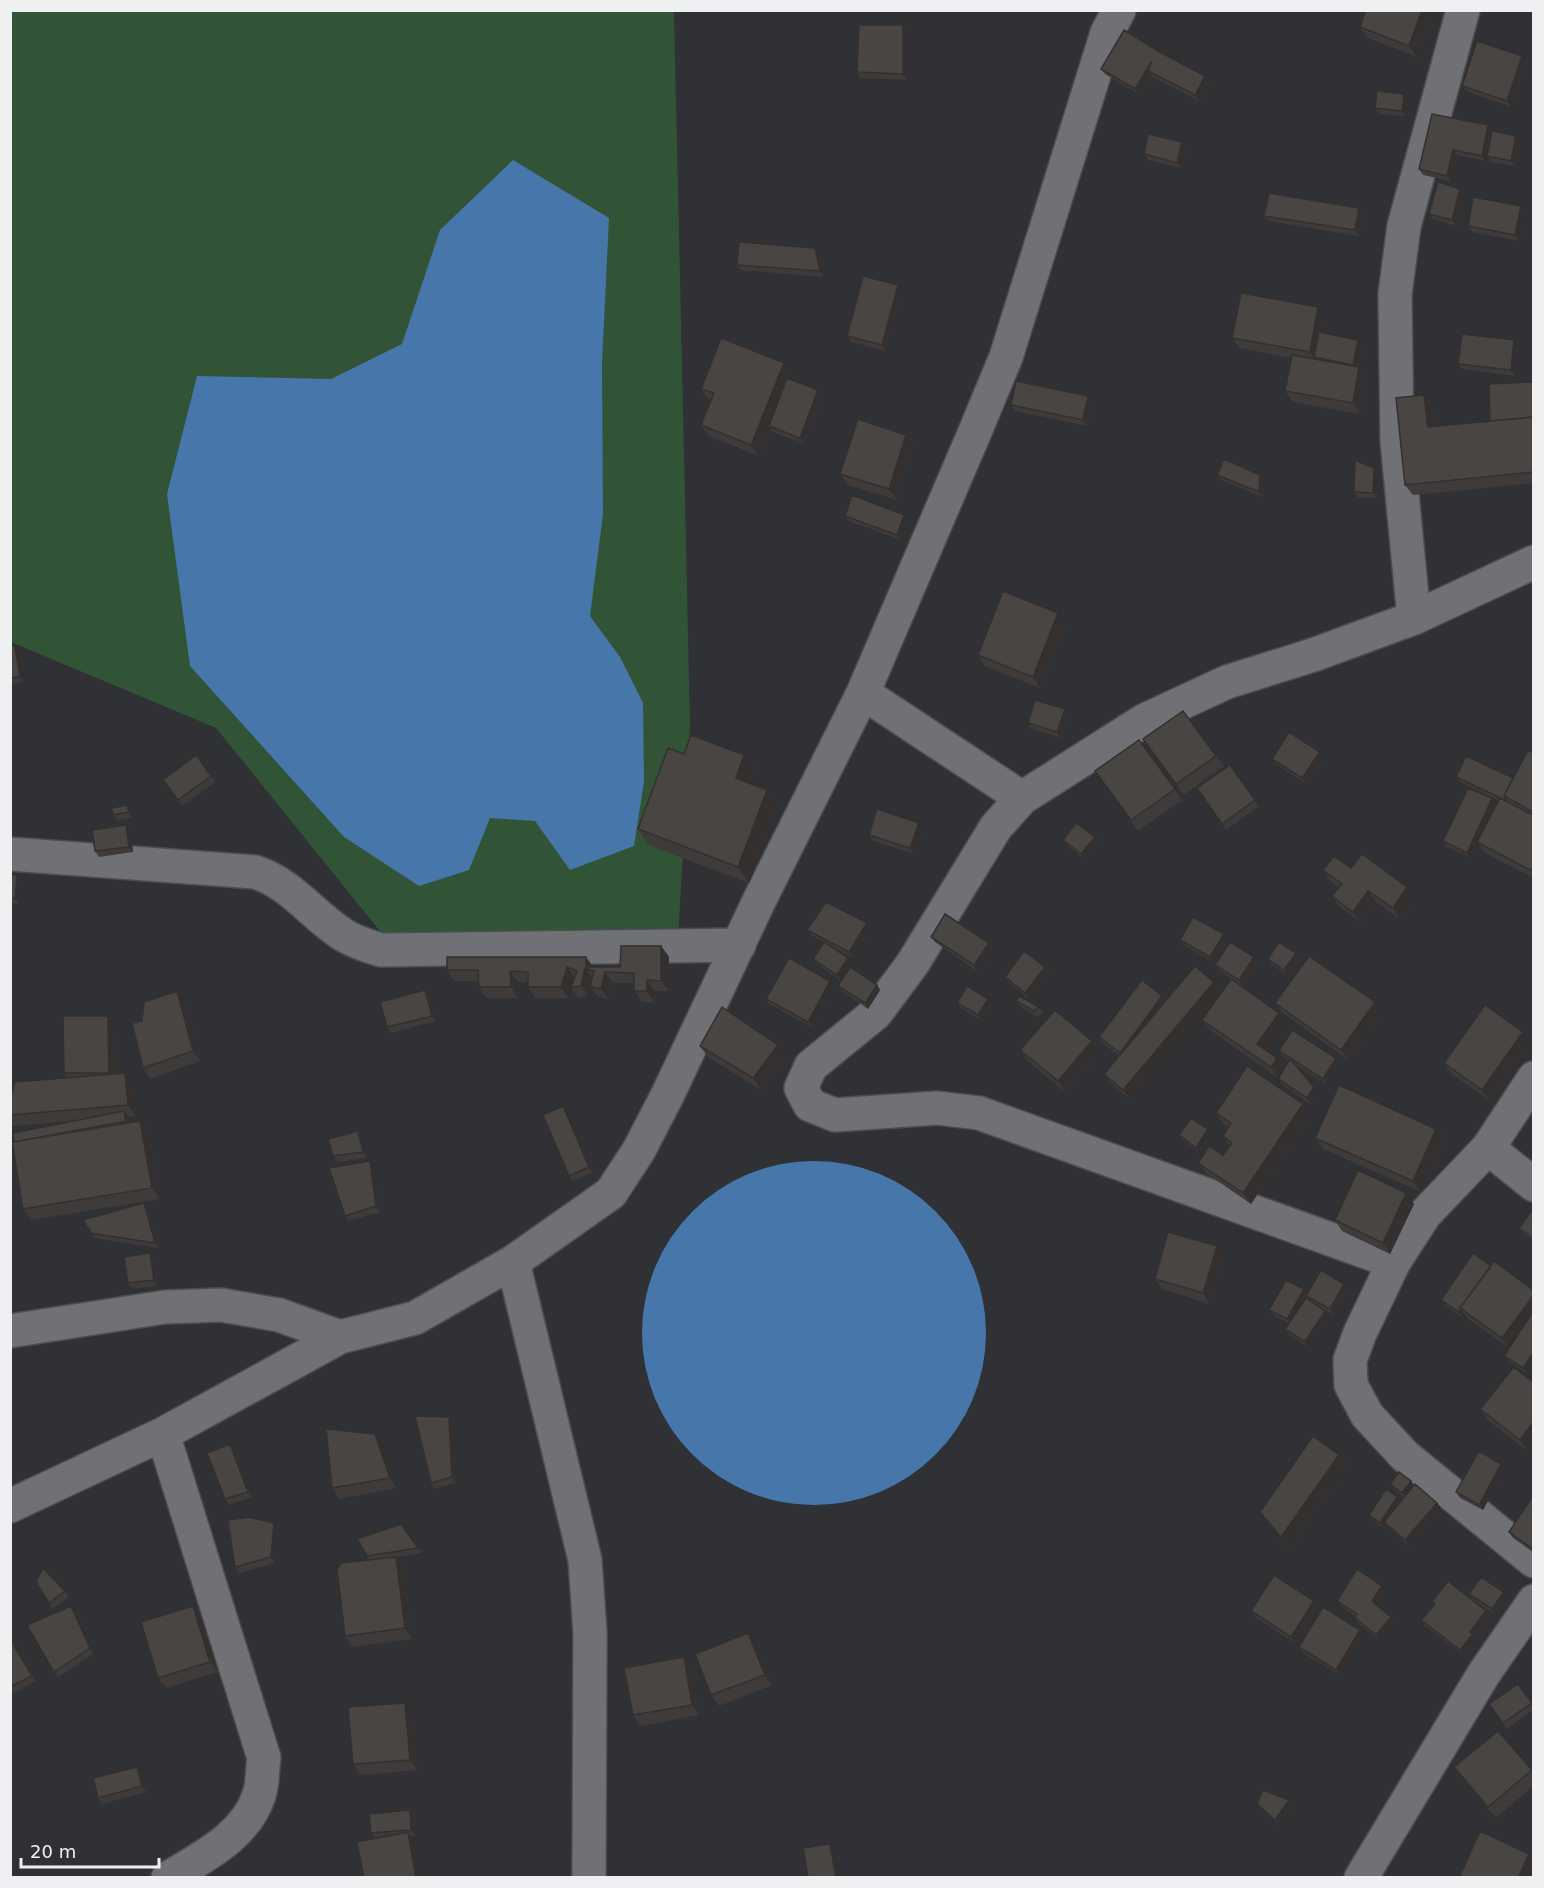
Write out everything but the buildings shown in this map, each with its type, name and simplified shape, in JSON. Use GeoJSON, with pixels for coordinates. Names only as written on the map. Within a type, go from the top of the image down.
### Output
{"type":"FeatureCollection","features":[{"type":"Feature","properties":{"kind":"street"},"geometry":{"type":"LineString","coordinates":[[10,1506],[163,1434],[340,1337],[415,1318],[513,1262],[611,1193],[639,1150],[668,1094],[863,693],[1006,357],[1107,33],[1119,10]]}},
{"type":"Feature","properties":{"kind":"street"},"geometry":{"type":"LineString","coordinates":[[1414,618],[1397,441],[1395,294],[1404,226],[1463,10]]}},
{"type":"Feature","properties":{"kind":"street"},"geometry":{"type":"LineString","coordinates":[[1394,1262],[979,1113],[937,1108],[835,1115],[810,1105],[801,1088],[811,1066],[876,1013],[913,963],[996,827],[1022,798],[1145,720],[1165,710],[1227,682],[1313,655],[1414,618],[1533,562]]}},
{"type":"Feature","properties":{"kind":"street"},"geometry":{"type":"LineString","coordinates":[[863,693],[1022,798]]}},
{"type":"Feature","properties":{"kind":"street"},"geometry":{"type":"LineString","coordinates":[[10,854],[255,872],[267,875],[298,897],[342,934],[361,944],[381,950],[739,945]]}},
{"type":"Feature","properties":{"kind":"street"},"geometry":{"type":"LineString","coordinates":[[1533,1078],[1488,1148],[1425,1214],[1394,1262],[1360,1333],[1350,1360],[1351,1385],[1367,1415],[1405,1456],[1533,1561]]}},
{"type":"Feature","properties":{"kind":"street"},"geometry":{"type":"LineString","coordinates":[[1488,1148],[1533,1185]]}},
{"type":"Feature","properties":{"kind":"street"},"geometry":{"type":"LineString","coordinates":[[513,1262],[585,1560],[590,1633],[589,1878]]}},
{"type":"Feature","properties":{"kind":"street"},"geometry":{"type":"LineString","coordinates":[[10,1331],[165,1307],[221,1305],[279,1315],[340,1337]]}},
{"type":"Feature","properties":{"kind":"street"},"geometry":{"type":"LineString","coordinates":[[163,1434],[264,1758],[260,1795],[247,1822],[217,1848],[168,1878]]}},
{"type":"Feature","properties":{"kind":"street"},"geometry":{"type":"LineString","coordinates":[[1361,1878],[1483,1675],[1533,1601]]}},
{"type":"Feature","properties":{"kind":"green space"},"geometry":{"type":"Polygon","coordinates":[[[10,11],[674,11],[690,725],[678,939],[392,946],[216,728],[11,642],[10,11]]]}},
{"type":"Feature","properties":{"kind":"water"},"geometry":{"type":"Polygon","coordinates":[[[513,160],[609,218],[602,364],[603,514],[590,616],[620,657],[643,703],[644,782],[634,846],[570,870],[535,821],[490,818],[469,870],[419,886],[344,837],[190,666],[167,494],[197,376],[331,379],[402,344],[440,230],[513,160]]]}},
{"type":"Feature","properties":{"kind":"water"},"geometry":{"type":"Polygon","coordinates":[[[814,1161],[848,1164],[880,1174],[910,1190],[936,1211],[957,1237],[973,1267],[983,1299],[986,1333],[983,1367],[973,1399],[957,1429],[936,1455],[910,1476],[880,1492],[848,1502],[814,1505],[780,1502],[748,1492],[718,1476],[692,1455],[671,1429],[655,1399],[645,1367],[642,1333],[645,1299],[655,1267],[671,1237],[692,1211],[718,1190],[748,1174],[780,1164],[814,1161]]]}}]}
